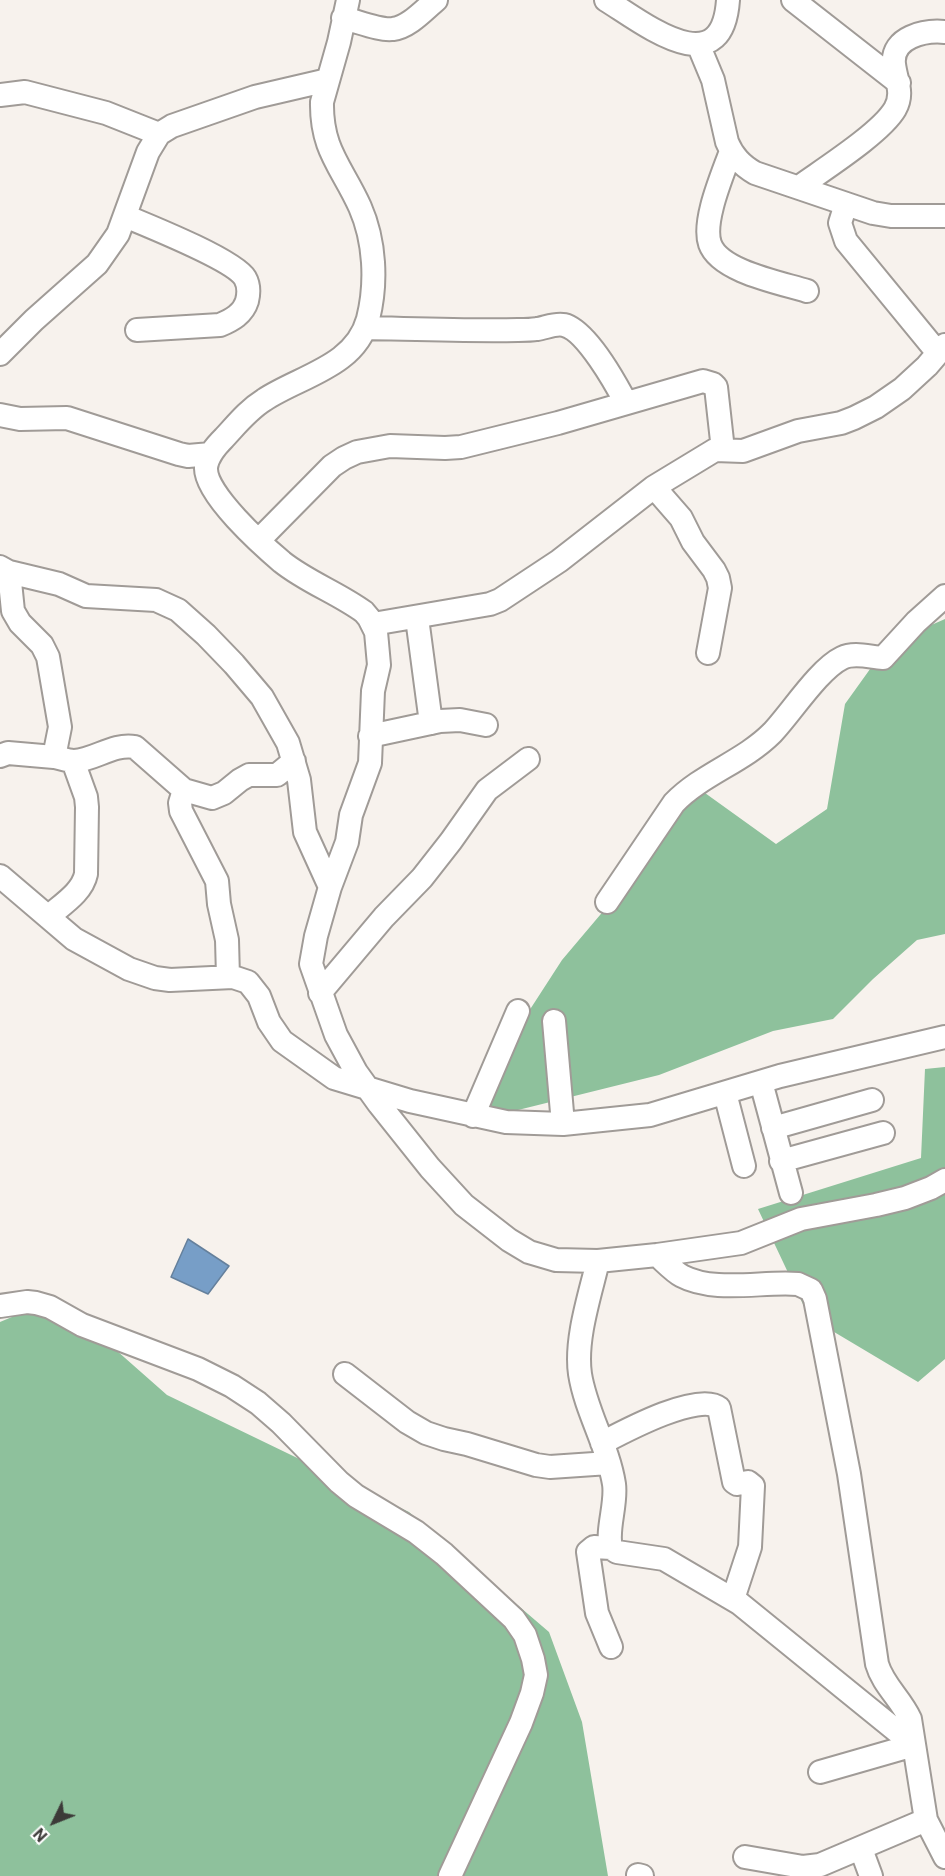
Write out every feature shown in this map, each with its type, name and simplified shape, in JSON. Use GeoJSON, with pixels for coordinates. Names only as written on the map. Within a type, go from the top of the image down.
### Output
{"type":"FeatureCollection","features":[{"type":"Feature","properties":{"kind":"street"},"geometry":{"type":"LineString","coordinates":[[436,0],[407,24],[395,29],[387,29],[345,9],[339,42],[322,102],[322,122],[326,140],[335,162],[360,206],[369,235],[374,288],[365,328],[350,351],[335,362],[264,400],[246,414],[211,454],[206,469],[213,492],[259,540],[295,571],[364,612],[376,632],[379,665],[373,690],[370,763],[351,815],[347,842],[330,887],[311,964],[336,1035],[365,1086],[430,1168],[464,1205],[509,1240],[542,1257],[575,1262],[598,1261],[741,1243],[801,1219],[905,1198],[945,1180]]}},
{"type":"Feature","properties":{"kind":"street"},"geometry":{"type":"LineString","coordinates":[[606,0],[657,33],[687,44],[699,44],[713,38],[720,31],[728,0]]}},
{"type":"Feature","properties":{"kind":"street"},"geometry":{"type":"LineString","coordinates":[[793,0],[899,83]]}},
{"type":"Feature","properties":{"kind":"street"},"geometry":{"type":"LineString","coordinates":[[799,187],[880,127],[895,109],[900,97],[894,64],[900,46],[919,33],[945,32]]}},
{"type":"Feature","properties":{"kind":"street"},"geometry":{"type":"LineString","coordinates":[[699,44],[709,66],[727,142],[743,167],[873,213],[891,216],[945,216]]}},
{"type":"Feature","properties":{"kind":"street"},"geometry":{"type":"LineString","coordinates":[[0,354],[97,264],[118,234],[148,152],[159,134],[172,126],[255,97],[328,80]]}},
{"type":"Feature","properties":{"kind":"street"},"geometry":{"type":"LineString","coordinates":[[0,95],[25,92],[106,113],[159,134]]}},
{"type":"Feature","properties":{"kind":"street"},"geometry":{"type":"LineString","coordinates":[[731,151],[713,200],[710,242],[713,251],[732,266],[807,291]]}},
{"type":"Feature","properties":{"kind":"street"},"geometry":{"type":"LineString","coordinates":[[373,624],[417,618],[500,600],[559,561],[654,487],[715,450],[743,451],[798,431],[841,423],[876,407],[902,389],[942,349],[846,241],[840,223],[846,204]]}},
{"type":"Feature","properties":{"kind":"street"},"geometry":{"type":"LineString","coordinates":[[125,216],[227,263],[244,277],[247,285],[246,303],[240,313],[232,320],[220,325],[137,330]]}},
{"type":"Feature","properties":{"kind":"street"},"geometry":{"type":"LineString","coordinates":[[365,328],[535,330],[564,325],[573,330],[598,356],[626,403]]}},
{"type":"Feature","properties":{"kind":"street"},"geometry":{"type":"LineString","coordinates":[[259,540],[332,466],[357,452],[390,446],[461,447],[703,381],[716,387],[723,450]]}},
{"type":"Feature","properties":{"kind":"street"},"geometry":{"type":"LineString","coordinates":[[0,415],[20,419],[67,418],[179,454],[188,456],[211,454]]}},
{"type":"Feature","properties":{"kind":"street"},"geometry":{"type":"LineString","coordinates":[[654,487],[681,518],[693,542],[718,578],[720,588],[708,653]]}},
{"type":"Feature","properties":{"kind":"street"},"geometry":{"type":"LineString","coordinates":[[48,917],[84,882],[86,874],[86,797],[64,759],[48,657],[42,645],[20,623],[13,611],[4,570],[59,584],[86,596],[156,600],[178,610],[206,635],[262,697],[288,743],[299,780],[305,832],[330,887]]}},
{"type":"Feature","properties":{"kind":"street"},"geometry":{"type":"LineString","coordinates":[[608,902],[674,803],[686,791],[739,759],[771,733],[819,678],[838,660],[849,656],[883,658],[916,622],[945,596]]}},
{"type":"Feature","properties":{"kind":"street"},"geometry":{"type":"LineString","coordinates":[[417,618],[431,723]]}},
{"type":"Feature","properties":{"kind":"street"},"geometry":{"type":"LineString","coordinates":[[370,736],[431,723],[460,720],[486,725]]}},
{"type":"Feature","properties":{"kind":"street"},"geometry":{"type":"LineString","coordinates":[[0,756],[8,753],[64,759],[118,747],[135,747],[184,790],[212,798],[249,775],[277,775],[294,761]]}},
{"type":"Feature","properties":{"kind":"street"},"geometry":{"type":"LineString","coordinates":[[320,993],[384,917],[422,878],[451,842],[487,790],[528,759]]}},
{"type":"Feature","properties":{"kind":"street"},"geometry":{"type":"LineString","coordinates":[[184,790],[180,803],[181,811],[217,881],[219,904],[227,940],[228,977]]}},
{"type":"Feature","properties":{"kind":"street"},"geometry":{"type":"LineString","coordinates":[[0,876],[74,939],[129,969],[154,978],[170,980],[241,978],[254,988],[275,1033],[290,1048],[334,1078],[410,1101],[506,1122],[563,1124],[650,1114],[761,1082],[884,1050],[945,1037]]}},
{"type":"Feature","properties":{"kind":"street"},"geometry":{"type":"LineString","coordinates":[[473,1116],[518,1011]]}},
{"type":"Feature","properties":{"kind":"street"},"geometry":{"type":"LineString","coordinates":[[554,1021],[563,1124]]}},
{"type":"Feature","properties":{"kind":"street"},"geometry":{"type":"LineString","coordinates":[[761,1082],[791,1193]]}},
{"type":"Feature","properties":{"kind":"street"},"geometry":{"type":"LineString","coordinates":[[725,1093],[744,1166]]}},
{"type":"Feature","properties":{"kind":"street"},"geometry":{"type":"LineString","coordinates":[[772,1128],[872,1100]]}},
{"type":"Feature","properties":{"kind":"street"},"geometry":{"type":"LineString","coordinates":[[781,1161],[883,1133]]}},
{"type":"Feature","properties":{"kind":"street"},"geometry":{"type":"LineString","coordinates":[[657,1255],[673,1270],[693,1281],[710,1284],[798,1284],[811,1290],[815,1299],[849,1474],[877,1664],[880,1675],[904,1707],[910,1719],[926,1820],[945,1857]]}},
{"type":"Feature","properties":{"kind":"street"},"geometry":{"type":"LineString","coordinates":[[598,1261],[579,1354],[580,1375],[606,1453],[615,1499],[611,1548]]}},
{"type":"Feature","properties":{"kind":"street"},"geometry":{"type":"LineString","coordinates":[[0,1306],[27,1302],[50,1307],[82,1325],[187,1364],[232,1386],[258,1403],[281,1423],[339,1482],[356,1496],[416,1532],[444,1554],[514,1619],[525,1635],[534,1659],[536,1675],[532,1693],[521,1723],[450,1876]]}},
{"type":"Feature","properties":{"kind":"street"},"geometry":{"type":"LineString","coordinates":[[345,1374],[406,1422],[426,1433],[550,1467],[606,1453],[661,1414],[708,1403],[716,1405],[719,1408],[734,1482],[737,1484],[748,1482],[753,1486],[750,1546],[733,1599]]}},
{"type":"Feature","properties":{"kind":"street"},"geometry":{"type":"LineString","coordinates":[[610,1647],[597,1613],[588,1552],[594,1547],[611,1548],[617,1552],[664,1559],[733,1599],[914,1745]]}},
{"type":"Feature","properties":{"kind":"street"},"geometry":{"type":"LineString","coordinates":[[820,1772],[914,1745]]}},
{"type":"Feature","properties":{"kind":"street"},"geometry":{"type":"LineString","coordinates":[[745,1857],[821,1869],[861,1848],[926,1820]]}},
{"type":"Feature","properties":{"kind":"street"},"geometry":{"type":"LineString","coordinates":[[861,1848],[871,1876]]}},
{"type":"Feature","properties":{"kind":"green space"},"geometry":{"type":"Polygon","coordinates":[[[945,619],[945,934],[917,940],[833,1019],[773,1031],[659,1075],[514,1111],[475,1105],[518,1028],[562,960],[611,902],[671,817],[705,793],[776,844],[827,809],[845,704],[888,644],[945,619]]]}},
{"type":"Feature","properties":{"kind":"green space"},"geometry":{"type":"Polygon","coordinates":[[[945,1067],[945,1359],[918,1382],[809,1317],[758,1209],[921,1158],[925,1069],[945,1067]]]}},
{"type":"Feature","properties":{"kind":"green space"},"geometry":{"type":"Polygon","coordinates":[[[57,1298],[167,1395],[409,1512],[549,1632],[582,1722],[608,1876],[0,1876],[0,1322],[57,1298]]]}},
{"type":"Feature","properties":{"kind":"water"},"geometry":{"type":"Polygon","coordinates":[[[188,1239],[229,1266],[208,1294],[171,1277],[188,1239]]]}}]}
